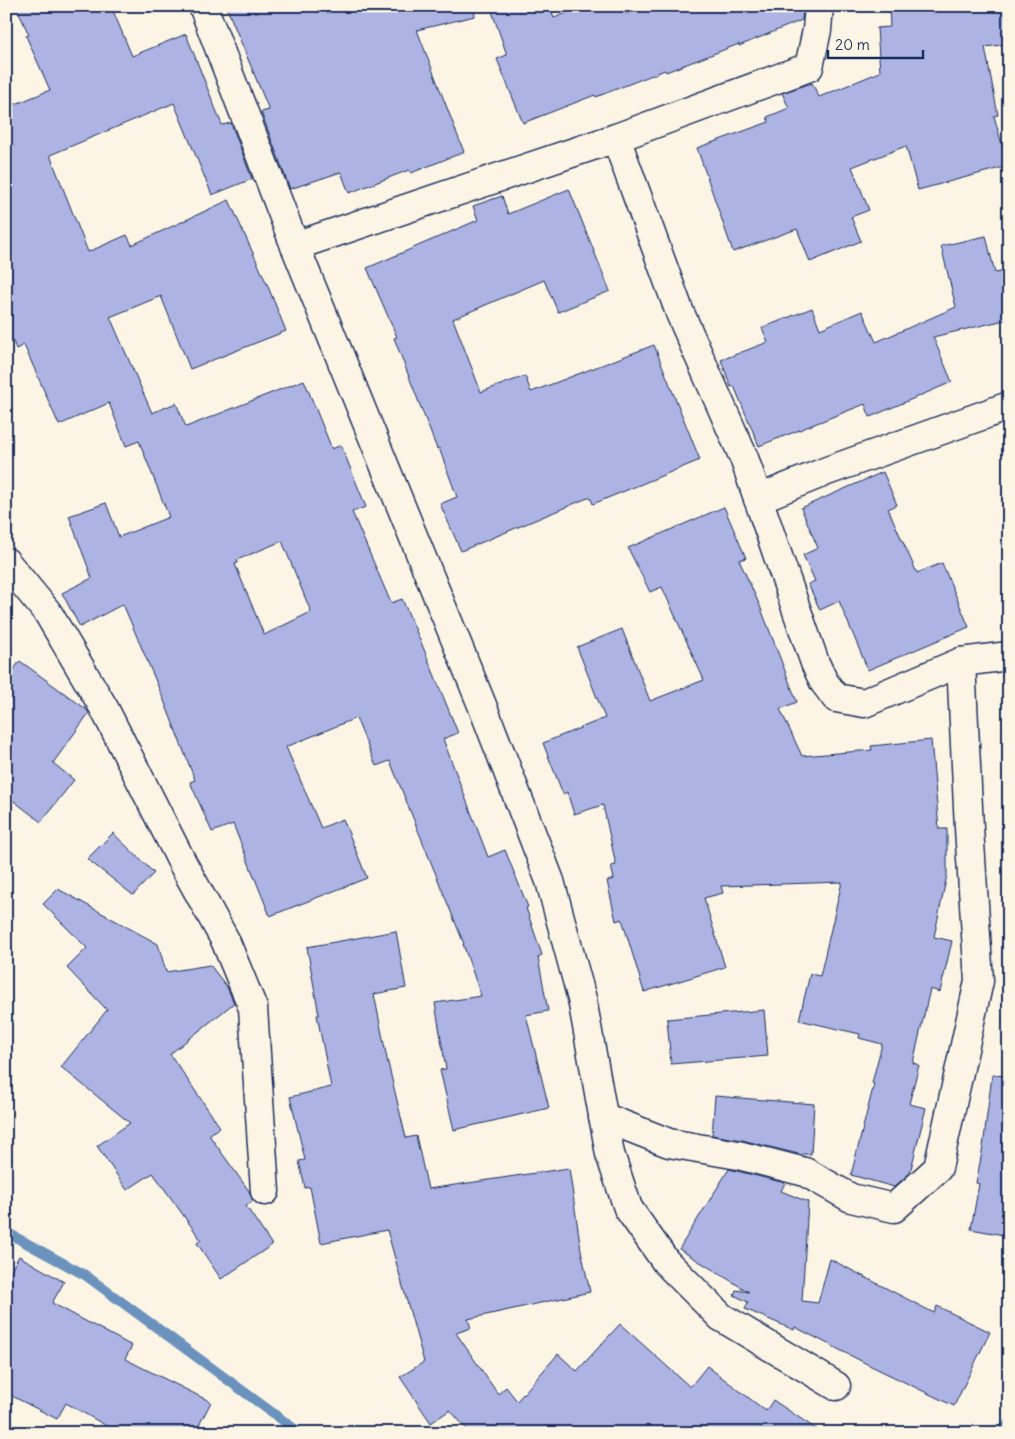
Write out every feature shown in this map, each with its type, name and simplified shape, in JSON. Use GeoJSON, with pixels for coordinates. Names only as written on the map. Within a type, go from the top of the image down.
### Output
{"type":"FeatureCollection","features":[{"type":"Feature","properties":{"kind":"street"},"geometry":{"type":"LineString","coordinates":[[203,6],[295,246],[478,696],[550,881],[582,999],[610,1154],[628,1208],[666,1262],[721,1317],[836,1386]]}},
{"type":"Feature","properties":{"kind":"street"},"geometry":{"type":"LineString","coordinates":[[295,246],[616,138],[809,66],[817,30],[819,6]]}},
{"type":"Feature","properties":{"kind":"street"},"geometry":{"type":"LineString","coordinates":[[616,138],[680,313],[744,458],[815,663],[824,682],[836,698],[864,703],[961,662],[1009,656]]}},
{"type":"Feature","properties":{"kind":"street"},"geometry":{"type":"LineString","coordinates":[[758,499],[827,471],[1009,406]]}},
{"type":"Feature","properties":{"kind":"street"},"geometry":{"type":"LineString","coordinates":[[6,562],[48,614],[104,708],[183,864],[225,940],[253,1008],[265,1191]]}},
{"type":"Feature","properties":{"kind":"street"},"geometry":{"type":"LineString","coordinates":[[603,1117],[669,1143],[738,1155],[805,1172],[851,1198],[894,1208],[938,1168],[979,981],[961,662]]}},
{"type":"Feature","properties":{"kind":"building"},"geometry":{"type":"Polygon","coordinates":[[[16,6],[111,6],[132,56],[186,34],[222,125],[231,123],[252,179],[212,195],[174,103],[50,155],[88,252],[127,235],[132,245],[229,200],[286,331],[190,369],[161,296],[110,317],[152,413],[176,403],[186,427],[304,380],[332,449],[341,445],[366,507],[352,512],[391,603],[402,599],[458,733],[443,739],[488,857],[505,850],[528,907],[526,908],[542,955],[538,957],[548,1011],[526,1015],[549,1108],[454,1130],[440,1070],[446,1069],[435,1003],[481,996],[464,944],[390,761],[376,766],[356,718],[286,747],[321,828],[343,819],[367,878],[270,916],[233,824],[212,832],[190,782],[195,780],[163,698],[123,604],[80,627],[62,593],[92,578],[69,516],[106,503],[119,537],[169,517],[139,441],[126,446],[109,403],[59,425],[24,345],[16,349],[6,323],[6,108],[50,90],[26,36],[29,35],[16,6]],[[282,541],[237,560],[238,563],[235,564],[264,635],[311,612],[282,541]]]}},
{"type":"Feature","properties":{"kind":"building"},"geometry":{"type":"Polygon","coordinates":[[[226,6],[474,6],[475,16],[417,30],[464,152],[411,173],[409,170],[349,193],[341,172],[290,189],[261,112],[269,110],[226,6]]]}},
{"type":"Feature","properties":{"kind":"building"},"geometry":{"type":"Polygon","coordinates":[[[490,6],[550,6],[554,18],[584,6],[623,6],[626,14],[647,6],[803,6],[802,20],[739,46],[739,44],[666,72],[665,70],[523,123],[497,59],[507,55],[490,6]]]}},
{"type":"Feature","properties":{"kind":"building"},"geometry":{"type":"Polygon","coordinates":[[[889,6],[1009,6],[1009,44],[985,47],[998,115],[994,116],[1008,166],[918,190],[906,146],[852,167],[869,210],[851,217],[861,241],[810,262],[797,229],[733,252],[697,148],[769,122],[767,117],[789,108],[782,93],[812,83],[819,97],[880,72],[877,28],[890,27],[889,6]]]}},
{"type":"Feature","properties":{"kind":"building"},"geometry":{"type":"Polygon","coordinates":[[[569,189],[610,291],[558,312],[544,280],[453,319],[481,392],[525,376],[531,392],[654,345],[700,460],[593,504],[590,497],[461,551],[440,504],[457,497],[394,338],[397,337],[367,268],[478,220],[473,206],[502,196],[508,214],[569,189]]]}},
{"type":"Feature","properties":{"kind":"building"},"geometry":{"type":"Polygon","coordinates":[[[986,236],[995,273],[1006,271],[1009,284],[1009,319],[933,337],[952,382],[870,417],[865,404],[759,446],[734,386],[731,387],[721,360],[768,342],[762,328],[812,308],[820,329],[862,311],[876,342],[956,307],[941,246],[986,236]]]}},
{"type":"Feature","properties":{"kind":"building"},"geometry":{"type":"Polygon","coordinates":[[[883,472],[897,505],[888,509],[917,573],[942,563],[969,627],[868,670],[839,601],[820,610],[808,584],[815,581],[803,555],[818,548],[801,508],[883,472]]]}},
{"type":"Feature","properties":{"kind":"building"},"geometry":{"type":"Polygon","coordinates":[[[724,507],[746,558],[739,560],[760,606],[797,702],[780,709],[802,756],[872,750],[871,746],[931,740],[939,829],[947,829],[947,875],[934,937],[952,941],[940,992],[930,989],[913,1063],[919,1065],[909,1104],[926,1108],[910,1173],[894,1187],[851,1175],[882,1044],[859,1038],[860,1034],[799,1020],[810,974],[820,976],[842,882],[721,886],[723,893],[704,898],[725,967],[644,992],[622,919],[616,921],[607,881],[614,879],[611,866],[616,865],[603,805],[574,814],[567,792],[563,794],[543,743],[605,718],[577,647],[622,629],[650,701],[704,680],[662,587],[650,592],[628,548],[724,507]]]}},
{"type":"Feature","properties":{"kind":"building"},"geometry":{"type":"Polygon","coordinates":[[[20,661],[89,713],[53,763],[74,780],[41,822],[6,795],[6,680],[20,661]]]}},
{"type":"Feature","properties":{"kind":"building"},"geometry":{"type":"Polygon","coordinates":[[[113,833],[154,873],[133,895],[87,859],[113,833]]]}},
{"type":"Feature","properties":{"kind":"building"},"geometry":{"type":"Polygon","coordinates":[[[58,889],[158,944],[166,972],[210,965],[227,987],[234,1003],[170,1054],[220,1127],[209,1135],[249,1191],[253,1201],[246,1206],[272,1245],[221,1279],[197,1243],[201,1240],[153,1173],[127,1190],[97,1146],[130,1123],[61,1067],[107,1010],[67,968],[87,948],[43,904],[58,889]]]}},
{"type":"Feature","properties":{"kind":"building"},"geometry":{"type":"Polygon","coordinates":[[[396,931],[406,988],[374,994],[406,1138],[416,1136],[428,1189],[569,1168],[581,1250],[590,1292],[468,1319],[471,1328],[456,1333],[498,1394],[506,1387],[517,1401],[558,1354],[577,1371],[620,1324],[690,1387],[707,1366],[766,1411],[773,1400],[822,1433],[470,1433],[450,1410],[431,1423],[400,1377],[424,1362],[387,1230],[321,1243],[310,1187],[305,1188],[299,1161],[305,1160],[290,1097],[331,1087],[317,1015],[319,1015],[307,947],[396,931]]]}},
{"type":"Feature","properties":{"kind":"building"},"geometry":{"type":"Polygon","coordinates":[[[764,1010],[768,1056],[671,1064],[667,1019],[764,1010]]]}},
{"type":"Feature","properties":{"kind":"building"},"geometry":{"type":"Polygon","coordinates":[[[992,1075],[1009,1076],[1009,1236],[971,1229],[979,1184],[976,1183],[983,1147],[992,1075]]]}},
{"type":"Feature","properties":{"kind":"building"},"geometry":{"type":"Polygon","coordinates":[[[715,1096],[814,1104],[811,1154],[802,1155],[742,1140],[712,1135],[715,1096]]]}},
{"type":"Feature","properties":{"kind":"building"},"geometry":{"type":"Polygon","coordinates":[[[729,1169],[785,1183],[781,1191],[808,1202],[802,1301],[818,1303],[830,1259],[934,1313],[937,1306],[990,1332],[954,1406],[795,1327],[794,1330],[745,1309],[748,1302],[734,1295],[736,1290],[749,1292],[679,1249],[729,1169]]]}},
{"type":"Feature","properties":{"kind":"building"},"geometry":{"type":"Polygon","coordinates":[[[19,1256],[64,1282],[52,1303],[132,1346],[125,1359],[211,1402],[195,1433],[119,1433],[66,1403],[57,1419],[6,1393],[6,1279],[19,1256]]]}},
{"type":"Feature","properties":{"kind":"waterway"},"geometry":{"type":"LineString","coordinates":[[6,1232],[85,1275],[300,1433]]}},
{"type":"Feature","properties":{"kind":"waterway"},"geometry":{"type":"LineString","coordinates":[[1000,1433],[1009,1423]]}}]}
